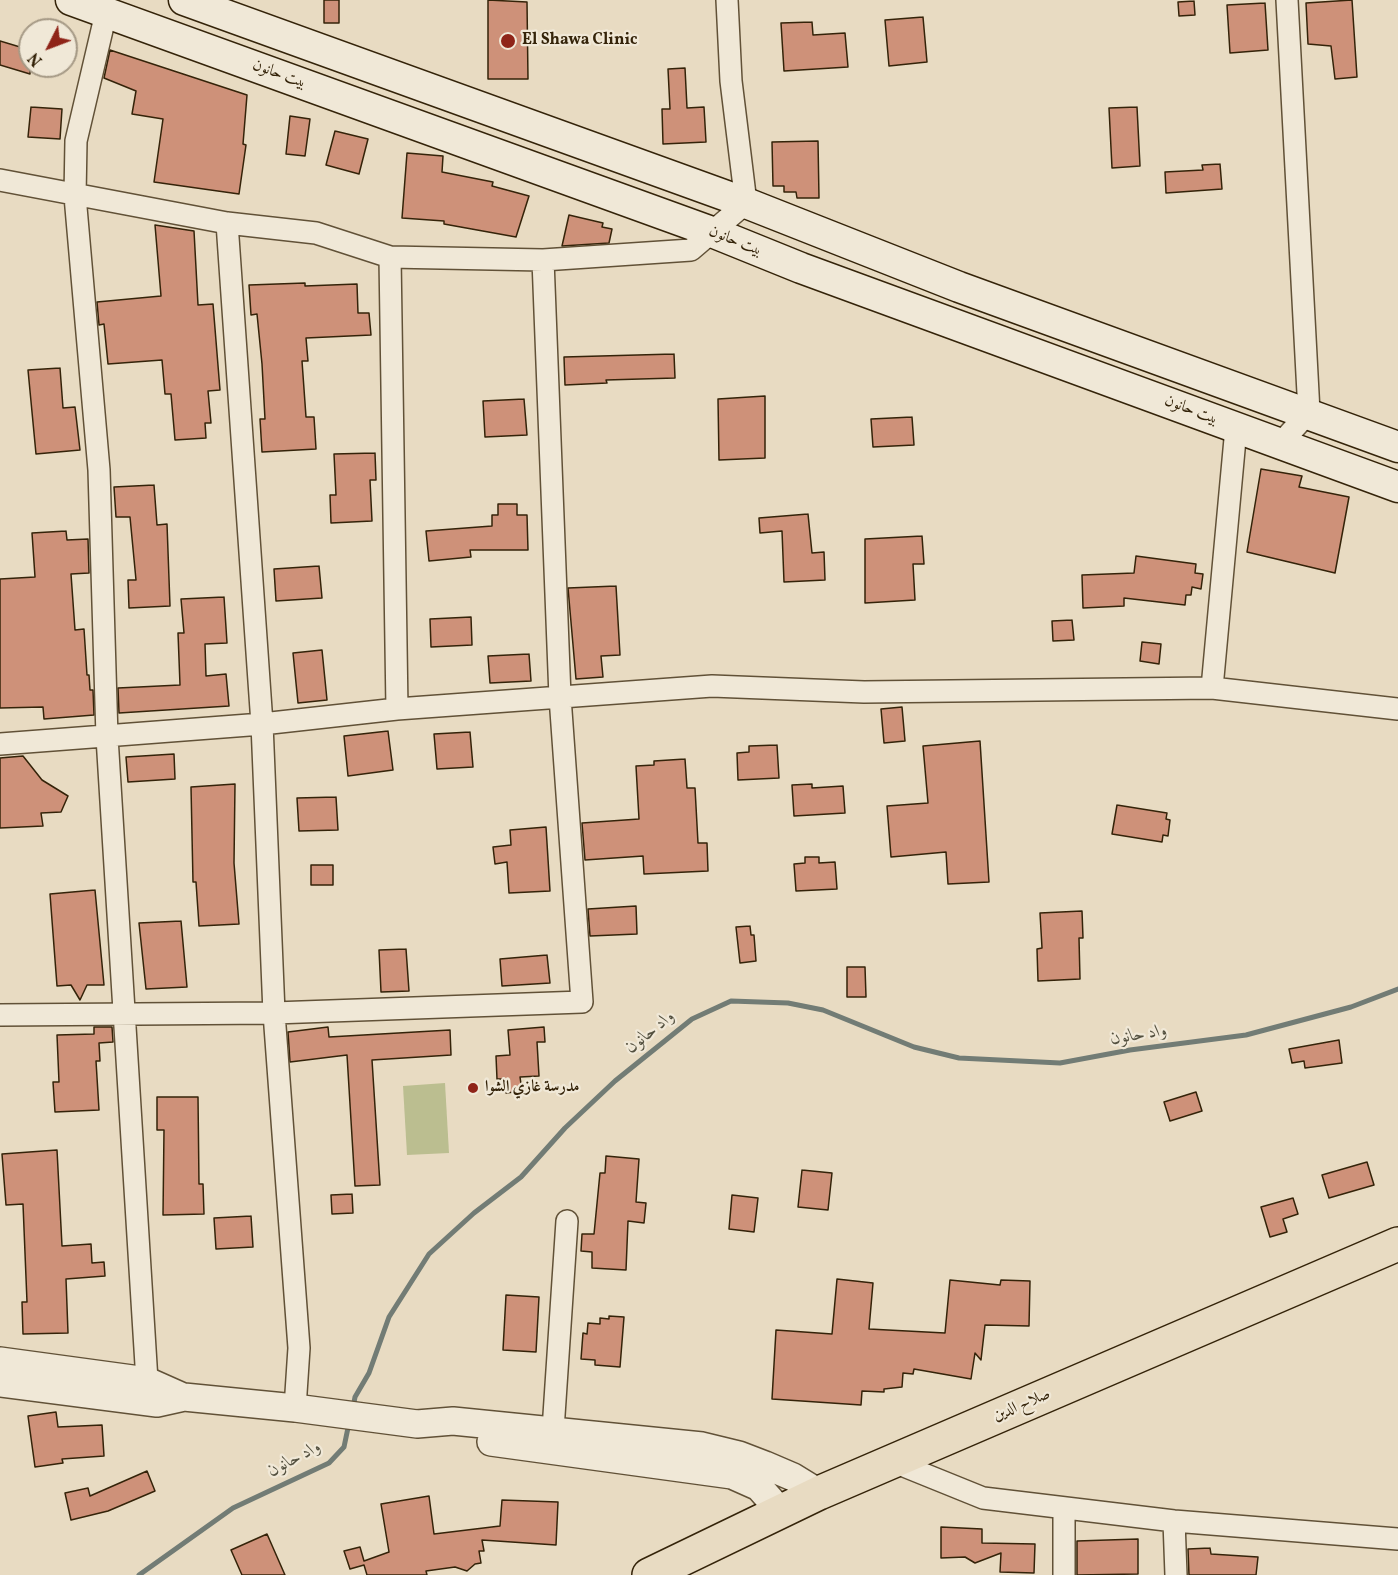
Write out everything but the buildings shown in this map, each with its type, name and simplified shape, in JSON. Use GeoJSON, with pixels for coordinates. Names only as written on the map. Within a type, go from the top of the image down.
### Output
{"type":"FeatureCollection","features":[{"type":"Feature","properties":{"kind":"highway","name":"صلاح الدين"},"geometry":{"type":"LineString","coordinates":[[649,1575],[819,1493],[1398,1244]]}},
{"type":"Feature","properties":{"kind":"main road","name":"بيت حانون"},"geometry":{"type":"LineString","coordinates":[[71,0],[712,232],[801,268],[1398,487]]}},
{"type":"Feature","properties":{"kind":"main road"},"geometry":{"type":"LineString","coordinates":[[184,0],[310,48],[746,203],[1240,392],[1309,412],[1398,447]]}},
{"type":"Feature","properties":{"kind":"street"},"geometry":{"type":"LineString","coordinates":[[0,180],[227,223],[316,232],[390,257],[543,260],[691,250],[746,203],[731,81],[727,0]]}},
{"type":"Feature","properties":{"kind":"street"},"geometry":{"type":"LineString","coordinates":[[1280,444],[1309,412],[1287,0]]}},
{"type":"Feature","properties":{"kind":"street"},"geometry":{"type":"LineString","coordinates":[[106,13],[76,141],[75,196],[99,470],[107,738],[147,1381]]}},
{"type":"Feature","properties":{"kind":"street"},"geometry":{"type":"LineString","coordinates":[[227,223],[262,724],[274,1013],[304,1409]]}},
{"type":"Feature","properties":{"kind":"street"},"geometry":{"type":"LineString","coordinates":[[390,257],[397,709]]}},
{"type":"Feature","properties":{"kind":"street"},"geometry":{"type":"LineString","coordinates":[[0,1015],[274,1013],[582,1002],[560,697],[543,260]]}},
{"type":"Feature","properties":{"kind":"street"},"geometry":{"type":"LineString","coordinates":[[1212,688],[1236,428]]}},
{"type":"Feature","properties":{"kind":"street"},"geometry":{"type":"LineString","coordinates":[[0,744],[107,738],[397,709],[712,686],[864,692],[1212,688],[1398,709]]}},
{"type":"Feature","properties":{"kind":"street"},"geometry":{"type":"LineString","coordinates":[[553,1430],[567,1221]]}},
{"type":"Feature","properties":{"kind":"street"},"geometry":{"type":"LineString","coordinates":[[0,1360],[147,1381],[184,1397],[304,1409],[382,1420],[417,1425],[449,1436],[732,1475],[759,1487],[781,1512]]}},
{"type":"Feature","properties":{"kind":"street"},"geometry":{"type":"LineString","coordinates":[[0,1383],[157,1403],[184,1397]]}},
{"type":"Feature","properties":{"kind":"street"},"geometry":{"type":"LineString","coordinates":[[417,1425],[453,1421],[702,1446],[739,1455],[793,1477],[819,1493]]}},
{"type":"Feature","properties":{"kind":"street"},"geometry":{"type":"LineString","coordinates":[[894,1462],[983,1498],[1174,1521],[1398,1539]]}},
{"type":"Feature","properties":{"kind":"street"},"geometry":{"type":"LineString","coordinates":[[1064,1509],[1064,1575]]}},
{"type":"Feature","properties":{"kind":"street"},"geometry":{"type":"LineString","coordinates":[[1174,1521],[1176,1575]]}},
{"type":"Feature","properties":{"kind":"green space"},"geometry":{"type":"Polygon","coordinates":[[[445,1083],[449,1153],[407,1155],[403,1086],[445,1083]]]}},
{"type":"Feature","properties":{"kind":"waterway","name":"واد حانون"},"geometry":{"type":"LineString","coordinates":[[353,1408],[355,1397],[369,1373],[389,1317],[429,1254],[474,1213],[521,1177],[565,1128],[615,1081],[692,1019],[731,1001],[788,1003],[823,1010],[914,1047],[959,1058],[1060,1063],[1130,1050],[1246,1035],[1351,1007],[1398,989]]}},
{"type":"Feature","properties":{"kind":"waterway","name":"واد حانون"},"geometry":{"type":"LineString","coordinates":[[139,1575],[233,1508],[329,1463],[344,1447],[349,1423]]}},
{"type":"Feature","properties":{"kind":"place","name":"El Shawa Clinic"},"geometry":{"type":"Point","coordinates":[508,41]}},
{"type":"Feature","properties":{"kind":"place","name":"مدرسة غازي الشوا"},"geometry":{"type":"Point","coordinates":[473,1088]}}]}
